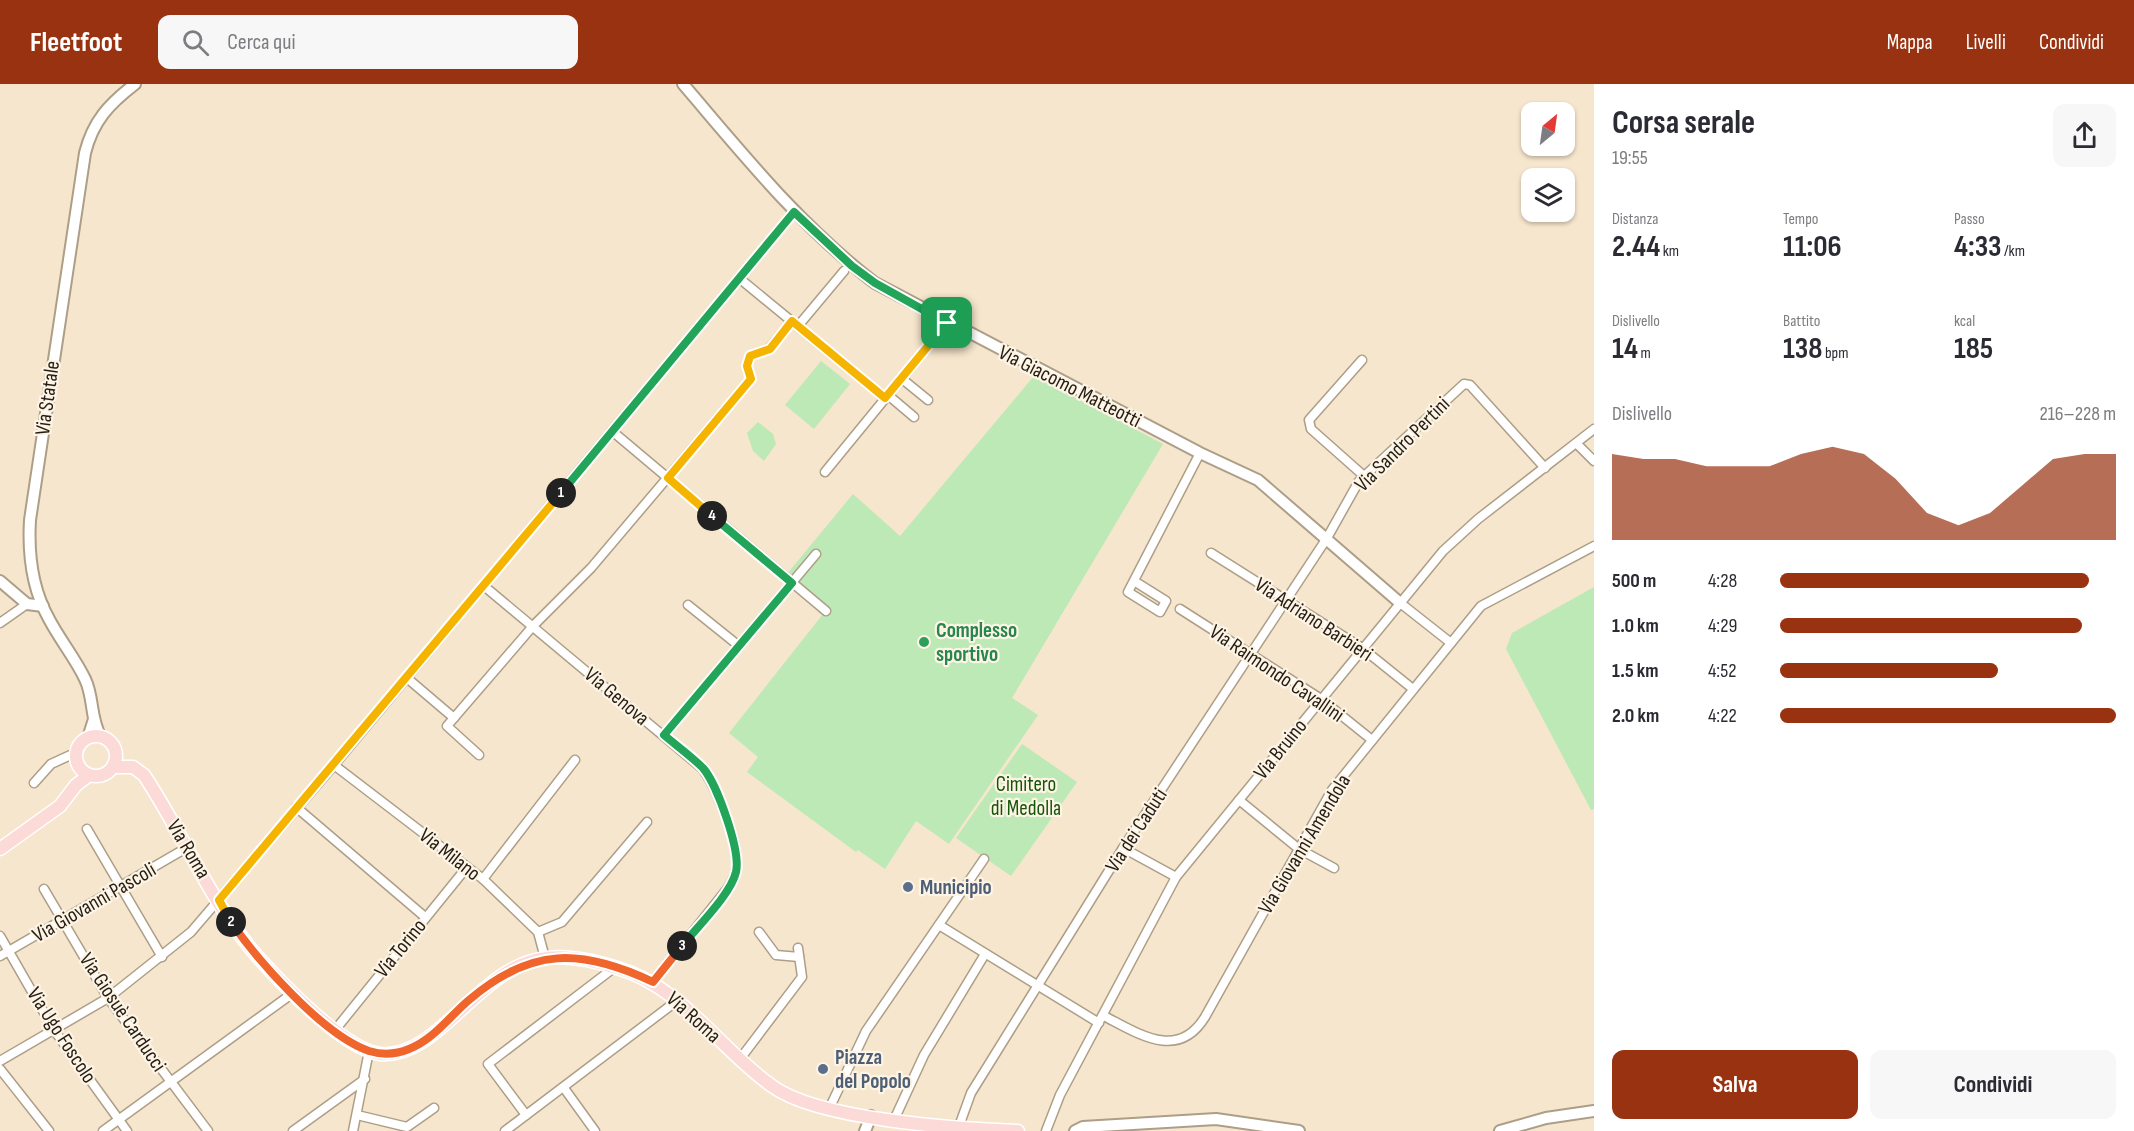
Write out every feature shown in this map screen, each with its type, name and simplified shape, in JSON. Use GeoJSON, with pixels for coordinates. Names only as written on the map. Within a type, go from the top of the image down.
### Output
{"type":"FeatureCollection","features":[{"type":"Feature","properties":{"kind":"main road"},"geometry":{"type":"LineString","coordinates":[[76,784],[78,766],[75,753],[79,745],[88,738],[101,737],[109,741],[116,753],[113,767]]}},
{"type":"Feature","properties":{"kind":"main road","name":"Via Roma"},"geometry":{"type":"LineString","coordinates":[[116,753],[129,766],[138,769],[146,777],[243,939],[292,993],[335,1030],[369,1051],[392,1053],[421,1044],[488,985],[525,964],[545,958],[583,960],[615,967],[653,982],[678,1000],[775,1088],[811,1098],[830,1107],[930,1128],[1018,1131]]}},
{"type":"Feature","properties":{"kind":"main road"},"geometry":{"type":"LineString","coordinates":[[78,766],[88,776]]}},
{"type":"Feature","properties":{"kind":"main road"},"geometry":{"type":"LineString","coordinates":[[0,849],[60,806],[76,784],[88,776],[102,776],[113,767],[129,766]]}},
{"type":"Feature","properties":{"kind":"street","name":"Via Statale"},"geometry":{"type":"LineString","coordinates":[[101,737],[85,679],[43,606],[31,565],[30,520],[85,153],[89,137],[103,112],[135,84]]}},
{"type":"Feature","properties":{"kind":"street","name":"Via Giacomo Matteotti"},"geometry":{"type":"LineString","coordinates":[[682,84],[794,212],[852,266],[875,283],[947,323],[1200,453],[1258,480],[1450,643]]}},
{"type":"Feature","properties":{"kind":"street"},"geometry":{"type":"LineString","coordinates":[[0,1061],[108,998],[191,932],[407,678],[794,212]]}},
{"type":"Feature","properties":{"kind":"street"},"geometry":{"type":"LineString","coordinates":[[479,756],[447,726],[533,626],[591,568],[751,379],[747,366],[750,356],[770,349],[844,271]]}},
{"type":"Feature","properties":{"kind":"street"},"geometry":{"type":"LineString","coordinates":[[739,278],[914,417]]}},
{"type":"Feature","properties":{"kind":"street"},"geometry":{"type":"LineString","coordinates":[[825,472],[947,323]]}},
{"type":"Feature","properties":{"kind":"street"},"geometry":{"type":"LineString","coordinates":[[1362,360],[1309,420],[1311,429],[1364,476]]}},
{"type":"Feature","properties":{"kind":"street"},"geometry":{"type":"LineString","coordinates":[[901,378],[928,400]]}},
{"type":"Feature","properties":{"kind":"street","name":"Via Sandro Pertini"},"geometry":{"type":"LineString","coordinates":[[1327,538],[1364,476],[1464,384],[1470,385],[1545,468]]}},
{"type":"Feature","properties":{"kind":"street","name":"Via Bruino"},"geometry":{"type":"LineString","coordinates":[[1046,1131],[1060,1095],[1176,877],[1399,602],[1450,545],[1478,519],[1578,444],[1594,429]]}},
{"type":"Feature","properties":{"kind":"street"},"geometry":{"type":"LineString","coordinates":[[612,431],[826,611]]}},
{"type":"Feature","properties":{"kind":"street"},"geometry":{"type":"LineString","coordinates":[[1578,444],[1594,462]]}},
{"type":"Feature","properties":{"kind":"street"},"geometry":{"type":"LineString","coordinates":[[1134,581],[1200,453]]}},
{"type":"Feature","properties":{"kind":"street","name":"Via dei Caduti"},"geometry":{"type":"LineString","coordinates":[[958,1129],[971,1093],[1123,848],[1327,538]]}},
{"type":"Feature","properties":{"kind":"street","name":"Via Giovanni Amendola"},"geometry":{"type":"LineString","coordinates":[[1101,1020],[1151,1038],[1178,1040],[1190,1036],[1205,1017],[1332,790],[1450,643],[1481,606],[1594,546]]}},
{"type":"Feature","properties":{"kind":"street","name":"Via Adriano Barbieri"},"geometry":{"type":"LineString","coordinates":[[1211,553],[1286,598],[1362,648],[1413,689]]}},
{"type":"Feature","properties":{"kind":"street"},"geometry":{"type":"LineString","coordinates":[[664,735],[816,554]]}},
{"type":"Feature","properties":{"kind":"street"},"geometry":{"type":"LineString","coordinates":[[0,581],[27,604],[43,606]]}},
{"type":"Feature","properties":{"kind":"street","name":"Via Genova"},"geometry":{"type":"LineString","coordinates":[[484,586],[664,735],[708,776],[733,837],[736,871],[728,888],[653,982]]}},
{"type":"Feature","properties":{"kind":"street"},"geometry":{"type":"LineString","coordinates":[[0,623],[27,604]]}},
{"type":"Feature","properties":{"kind":"street"},"geometry":{"type":"LineString","coordinates":[[688,604],[739,646]]}},
{"type":"Feature","properties":{"kind":"street","name":"Via Raimondo Cavallini"},"geometry":{"type":"LineString","coordinates":[[1180,609],[1321,699],[1372,740]]}},
{"type":"Feature","properties":{"kind":"street"},"geometry":{"type":"LineString","coordinates":[[407,678],[454,718]]}},
{"type":"Feature","properties":{"kind":"street","name":"Via Statale"},"geometry":{"type":"LineString","coordinates":[[88,738],[94,718]]}},
{"type":"Feature","properties":{"kind":"street"},"geometry":{"type":"LineString","coordinates":[[34,783],[51,764],[75,753]]}},
{"type":"Feature","properties":{"kind":"street"},"geometry":{"type":"LineString","coordinates":[[483,879],[575,760]]}},
{"type":"Feature","properties":{"kind":"street","name":"Via Milano"},"geometry":{"type":"LineString","coordinates":[[334,765],[483,879],[538,932]]}},
{"type":"Feature","properties":{"kind":"street"},"geometry":{"type":"LineString","coordinates":[[1239,801],[1299,849],[1334,868]]}},
{"type":"Feature","properties":{"kind":"street"},"geometry":{"type":"LineString","coordinates":[[296,807],[425,917]]}},
{"type":"Feature","properties":{"kind":"street"},"geometry":{"type":"LineString","coordinates":[[545,958],[538,932],[562,922],[647,822]]}},
{"type":"Feature","properties":{"kind":"street"},"geometry":{"type":"LineString","coordinates":[[87,830],[162,957]]}},
{"type":"Feature","properties":{"kind":"street","name":"Via Giovanni Pascoli"},"geometry":{"type":"LineString","coordinates":[[0,956],[188,847]]}},
{"type":"Feature","properties":{"kind":"street"},"geometry":{"type":"LineString","coordinates":[[1123,848],[1176,877]]}},
{"type":"Feature","properties":{"kind":"street"},"geometry":{"type":"LineString","coordinates":[[830,1107],[866,1030],[984,859]]}},
{"type":"Feature","properties":{"kind":"street","name":"Via Torino"},"geometry":{"type":"LineString","coordinates":[[335,1030],[467,867]]}},
{"type":"Feature","properties":{"kind":"street","name":"Via Giosuè Carducci"},"geometry":{"type":"LineString","coordinates":[[44,889],[108,998],[208,1131]]}},
{"type":"Feature","properties":{"kind":"street"},"geometry":{"type":"LineString","coordinates":[[939,925],[1038,987],[1101,1020]]}},
{"type":"Feature","properties":{"kind":"street"},"geometry":{"type":"LineString","coordinates":[[741,1059],[802,977],[799,953],[777,955],[759,932]]}},
{"type":"Feature","properties":{"kind":"street","name":"Via Ugo Foscolo"},"geometry":{"type":"LineString","coordinates":[[0,936],[54,1030],[127,1131]]}},
{"type":"Feature","properties":{"kind":"street"},"geometry":{"type":"LineString","coordinates":[[894,1120],[924,1054],[985,954]]}},
{"type":"Feature","properties":{"kind":"street"},"geometry":{"type":"LineString","coordinates":[[526,1115],[488,1064],[615,967]]}},
{"type":"Feature","properties":{"kind":"street"},"geometry":{"type":"LineString","coordinates":[[103,1131],[292,993]]}},
{"type":"Feature","properties":{"kind":"street"},"geometry":{"type":"LineString","coordinates":[[506,1131],[678,1000]]}},
{"type":"Feature","properties":{"kind":"street"},"geometry":{"type":"LineString","coordinates":[[353,1131],[369,1051]]}},
{"type":"Feature","properties":{"kind":"street"},"geometry":{"type":"LineString","coordinates":[[0,1069],[49,1131]]}},
{"type":"Feature","properties":{"kind":"street"},"geometry":{"type":"LineString","coordinates":[[293,1131],[365,1079]]}},
{"type":"Feature","properties":{"kind":"street"},"geometry":{"type":"LineString","coordinates":[[564,1088],[595,1131]]}},
{"type":"Feature","properties":{"kind":"street"},"geometry":{"type":"LineString","coordinates":[[357,1115],[407,1127],[434,1108]]}},
{"type":"Feature","properties":{"kind":"street"},"geometry":{"type":"LineString","coordinates":[[1500,1131],[1546,1118],[1594,1111]]}},
{"type":"Feature","properties":{"kind":"street"},"geometry":{"type":"LineString","coordinates":[[865,1131],[871,1116]]}},
{"type":"Feature","properties":{"kind":"street"},"geometry":{"type":"LineString","coordinates":[[1074,1131],[1083,1127],[1216,1119],[1299,1131]]}},
{"type":"Feature","properties":{"kind":"green space"},"geometry":{"type":"Polygon","coordinates":[[[821,361],[850,384],[814,429],[785,405],[821,361]]]}},
{"type":"Feature","properties":{"kind":"green space","name":"Complesso sportivo"},"geometry":{"type":"Polygon","coordinates":[[[1034,376],[1163,444],[1012,698],[1038,715],[949,844],[916,821],[885,869],[858,850],[856,852],[747,772],[758,757],[729,733],[823,614],[782,580],[853,494],[900,536],[1034,376]]]}},
{"type":"Feature","properties":{"kind":"green space"},"geometry":{"type":"Polygon","coordinates":[[[758,422],[773,434],[776,444],[764,461],[753,451],[747,433],[758,422]]]}},
{"type":"Feature","properties":{"kind":"green space"},"geometry":{"type":"Polygon","coordinates":[[[1594,587],[1594,809],[1591,810],[1506,649],[1512,633],[1594,587]]]}},
{"type":"Feature","properties":{"kind":"green space","name":"Cimitero di Medolla"},"geometry":{"type":"Polygon","coordinates":[[[1022,744],[1077,782],[1011,876],[956,838],[1022,744]]]}},
{"type":"Feature","properties":{"kind":"place","name":"Complesso sportivo"},"geometry":{"type":"Point","coordinates":[924,642]}},
{"type":"Feature","properties":{"kind":"place","name":"Municipio"},"geometry":{"type":"Point","coordinates":[908,887]}},
{"type":"Feature","properties":{"kind":"place","name":"Piazza del Popolo"},"geometry":{"type":"Point","coordinates":[823,1069]}},
{"type":"Feature","properties":{"kind":"route"},"geometry":{"type":"LineString","coordinates":[[794,212],[852,266],[875,283],[947,323],[885,398],[792,321],[770,349],[750,356],[747,366],[751,379],[668,478],[792,583],[664,735],[708,776],[733,837],[736,871],[728,888],[653,982],[615,967],[564,957],[545,958],[525,964],[488,985],[421,1044],[407,1050],[380,1054],[353,1043],[292,993],[243,939],[219,900],[484,586],[794,212]]}}]}
